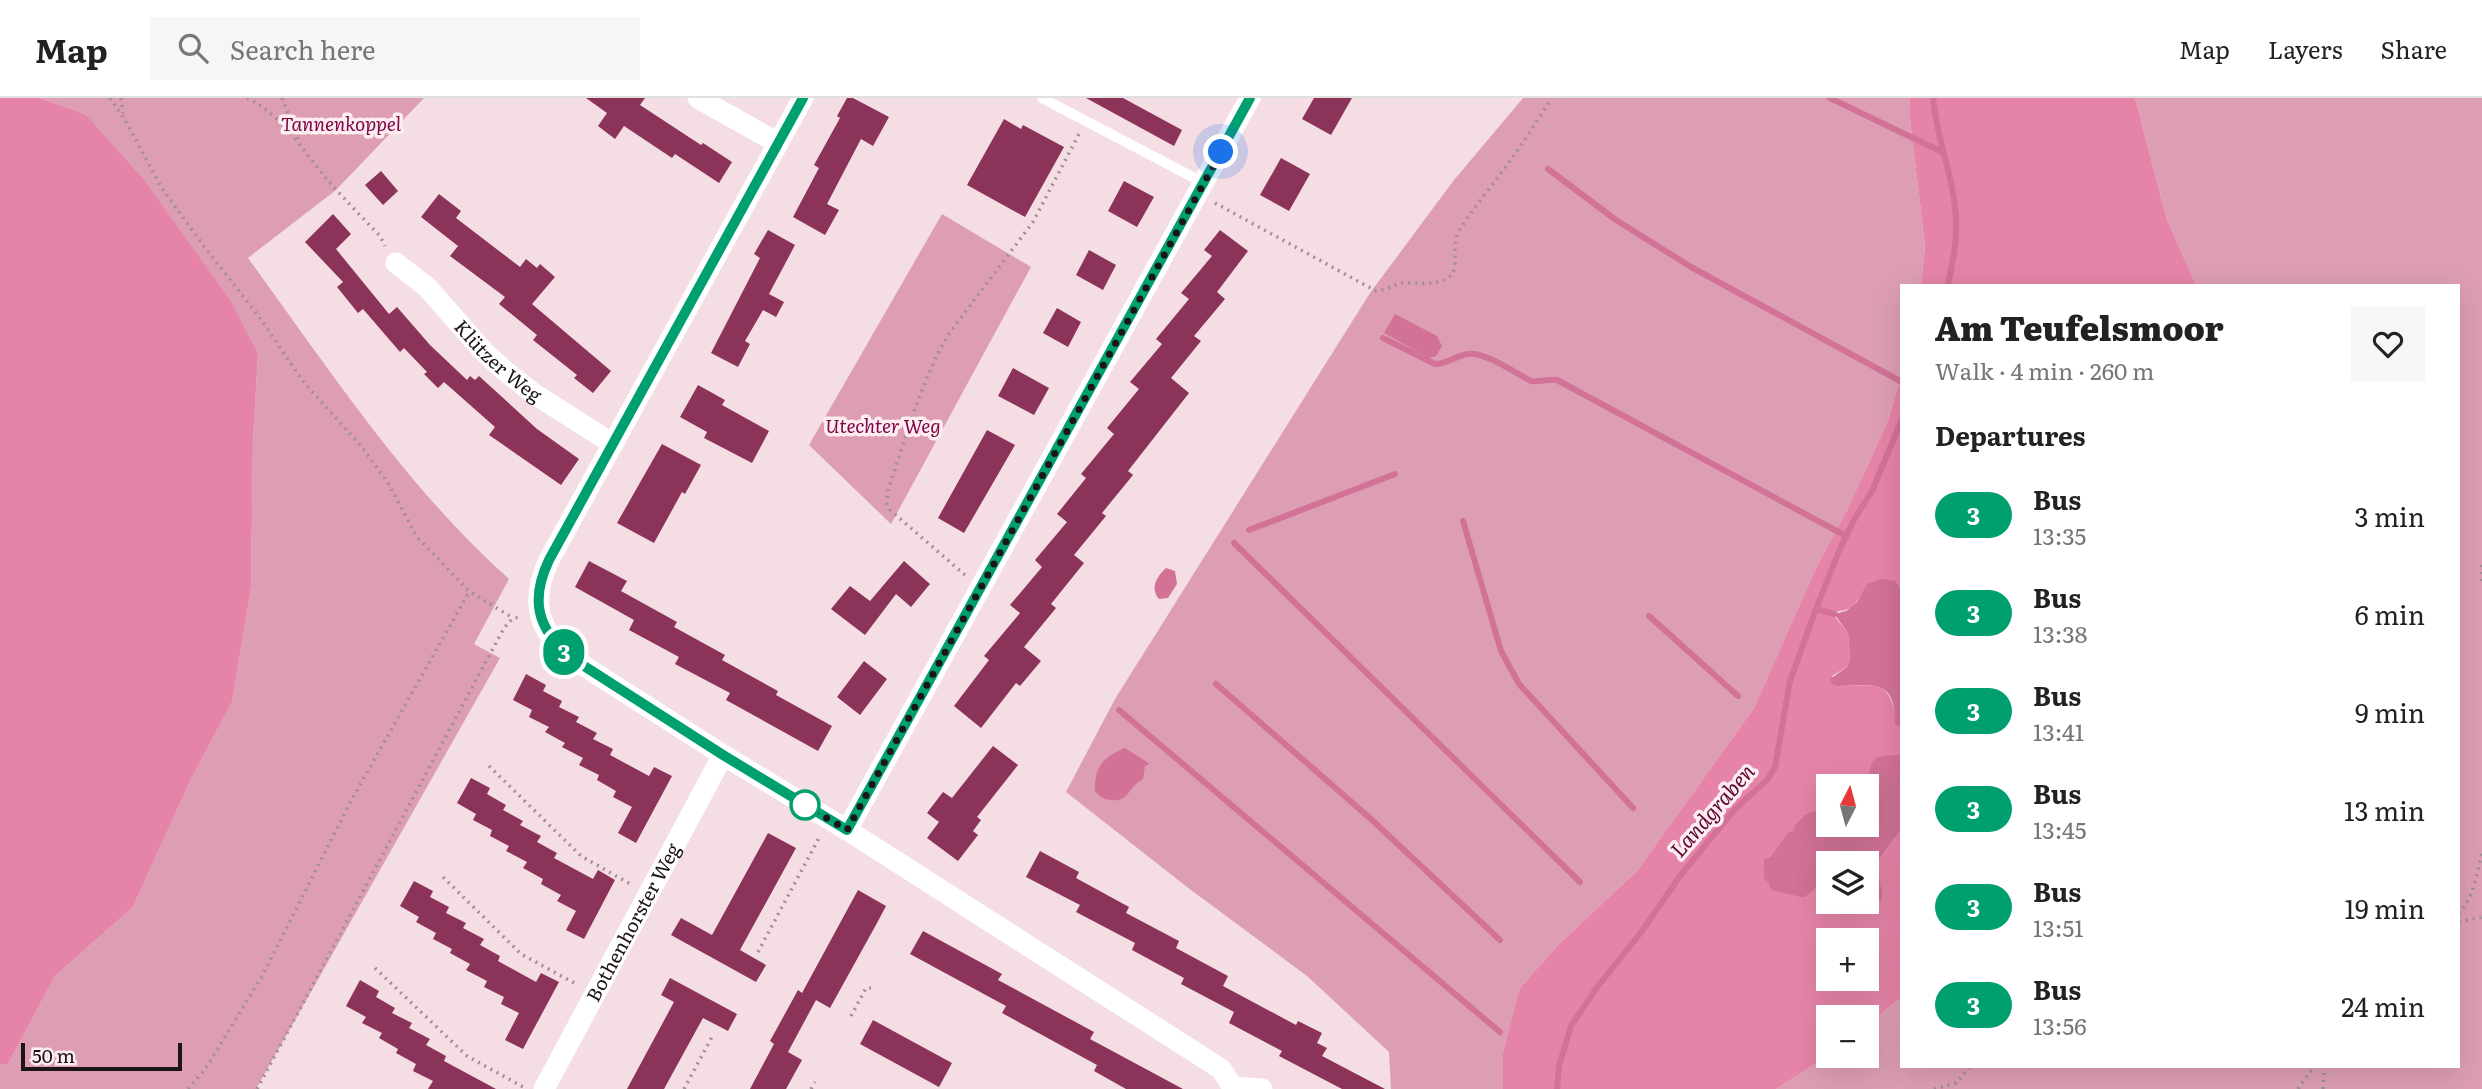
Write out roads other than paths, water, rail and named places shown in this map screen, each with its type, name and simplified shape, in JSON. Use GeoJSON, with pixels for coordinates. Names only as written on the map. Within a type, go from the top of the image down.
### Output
{"type":"FeatureCollection","features":[{"type":"Feature","properties":{"kind":"street"},"geometry":{"type":"LineString","coordinates":[[698,98],[778,143]]}},
{"type":"Feature","properties":{"kind":"street"},"geometry":{"type":"LineString","coordinates":[[803,98],[541,575],[538,591],[540,618],[556,645],[570,657],[723,755],[838,824],[1221,1069],[1234,1088],[1262,1089]]}},
{"type":"Feature","properties":{"kind":"street"},"geometry":{"type":"LineString","coordinates":[[838,824],[980,588],[1250,98]]}},
{"type":"Feature","properties":{"kind":"street","name":"Klützer Weg"},"geometry":{"type":"LineString","coordinates":[[396,263],[427,287],[484,352],[505,371],[544,400],[614,444]]}},
{"type":"Feature","properties":{"kind":"street","name":"Bothenhorster Weg"},"geometry":{"type":"LineString","coordinates":[[544,1089],[723,755]]}},
{"type":"Feature","properties":{"kind":"lane"},"geometry":{"type":"LineString","coordinates":[[1042,98],[1201,188]]}},
{"type":"Feature","properties":{"kind":"waterway"},"geometry":{"type":"LineString","coordinates":[[1830,98],[1944,153]]}},
{"type":"Feature","properties":{"kind":"waterway","name":"Landgraben"},"geometry":{"type":"LineString","coordinates":[[1933,98],[1956,215],[1955,245],[1948,284]]}},
{"type":"Feature","properties":{"kind":"waterway"},"geometry":{"type":"LineString","coordinates":[[1548,169],[1616,220],[1691,267],[1900,381]]}},
{"type":"Feature","properties":{"kind":"waterway"},"geometry":{"type":"LineString","coordinates":[[1383,338],[1435,364],[1474,354],[1491,359],[1531,381],[1557,380],[1846,536]]}},
{"type":"Feature","properties":{"kind":"waterway","name":"Landgraben"},"geometry":{"type":"LineString","coordinates":[[1557,1089],[1559,1066],[1571,1026],[1598,986],[1642,931],[1680,876],[1735,809],[1768,779],[1775,767],[1790,681],[1816,609],[1839,551],[1872,491],[1900,424]]}},
{"type":"Feature","properties":{"kind":"waterway"},"geometry":{"type":"LineString","coordinates":[[1249,530],[1395,474]]}},
{"type":"Feature","properties":{"kind":"waterway"},"geometry":{"type":"LineString","coordinates":[[1463,521],[1501,651],[1519,684],[1633,808]]}},
{"type":"Feature","properties":{"kind":"waterway"},"geometry":{"type":"LineString","coordinates":[[1234,543],[1580,882]]}},
{"type":"Feature","properties":{"kind":"waterway"},"geometry":{"type":"LineString","coordinates":[[1816,609],[1834,614]]}},
{"type":"Feature","properties":{"kind":"waterway"},"geometry":{"type":"LineString","coordinates":[[1649,616],[1738,696]]}},
{"type":"Feature","properties":{"kind":"waterway"},"geometry":{"type":"LineString","coordinates":[[1216,684],[1371,819],[1500,940]]}},
{"type":"Feature","properties":{"kind":"waterway"},"geometry":{"type":"LineString","coordinates":[[1119,710],[1500,1032]]}},
{"type":"Feature","properties":{"kind":"park label","name":"Tannenkoppel"},"geometry":{"type":"Point","coordinates":[341,124]}},
{"type":"Feature","properties":{"kind":"park label","name":"Utechter Weg"},"geometry":{"type":"Point","coordinates":[883,426]}}]}
